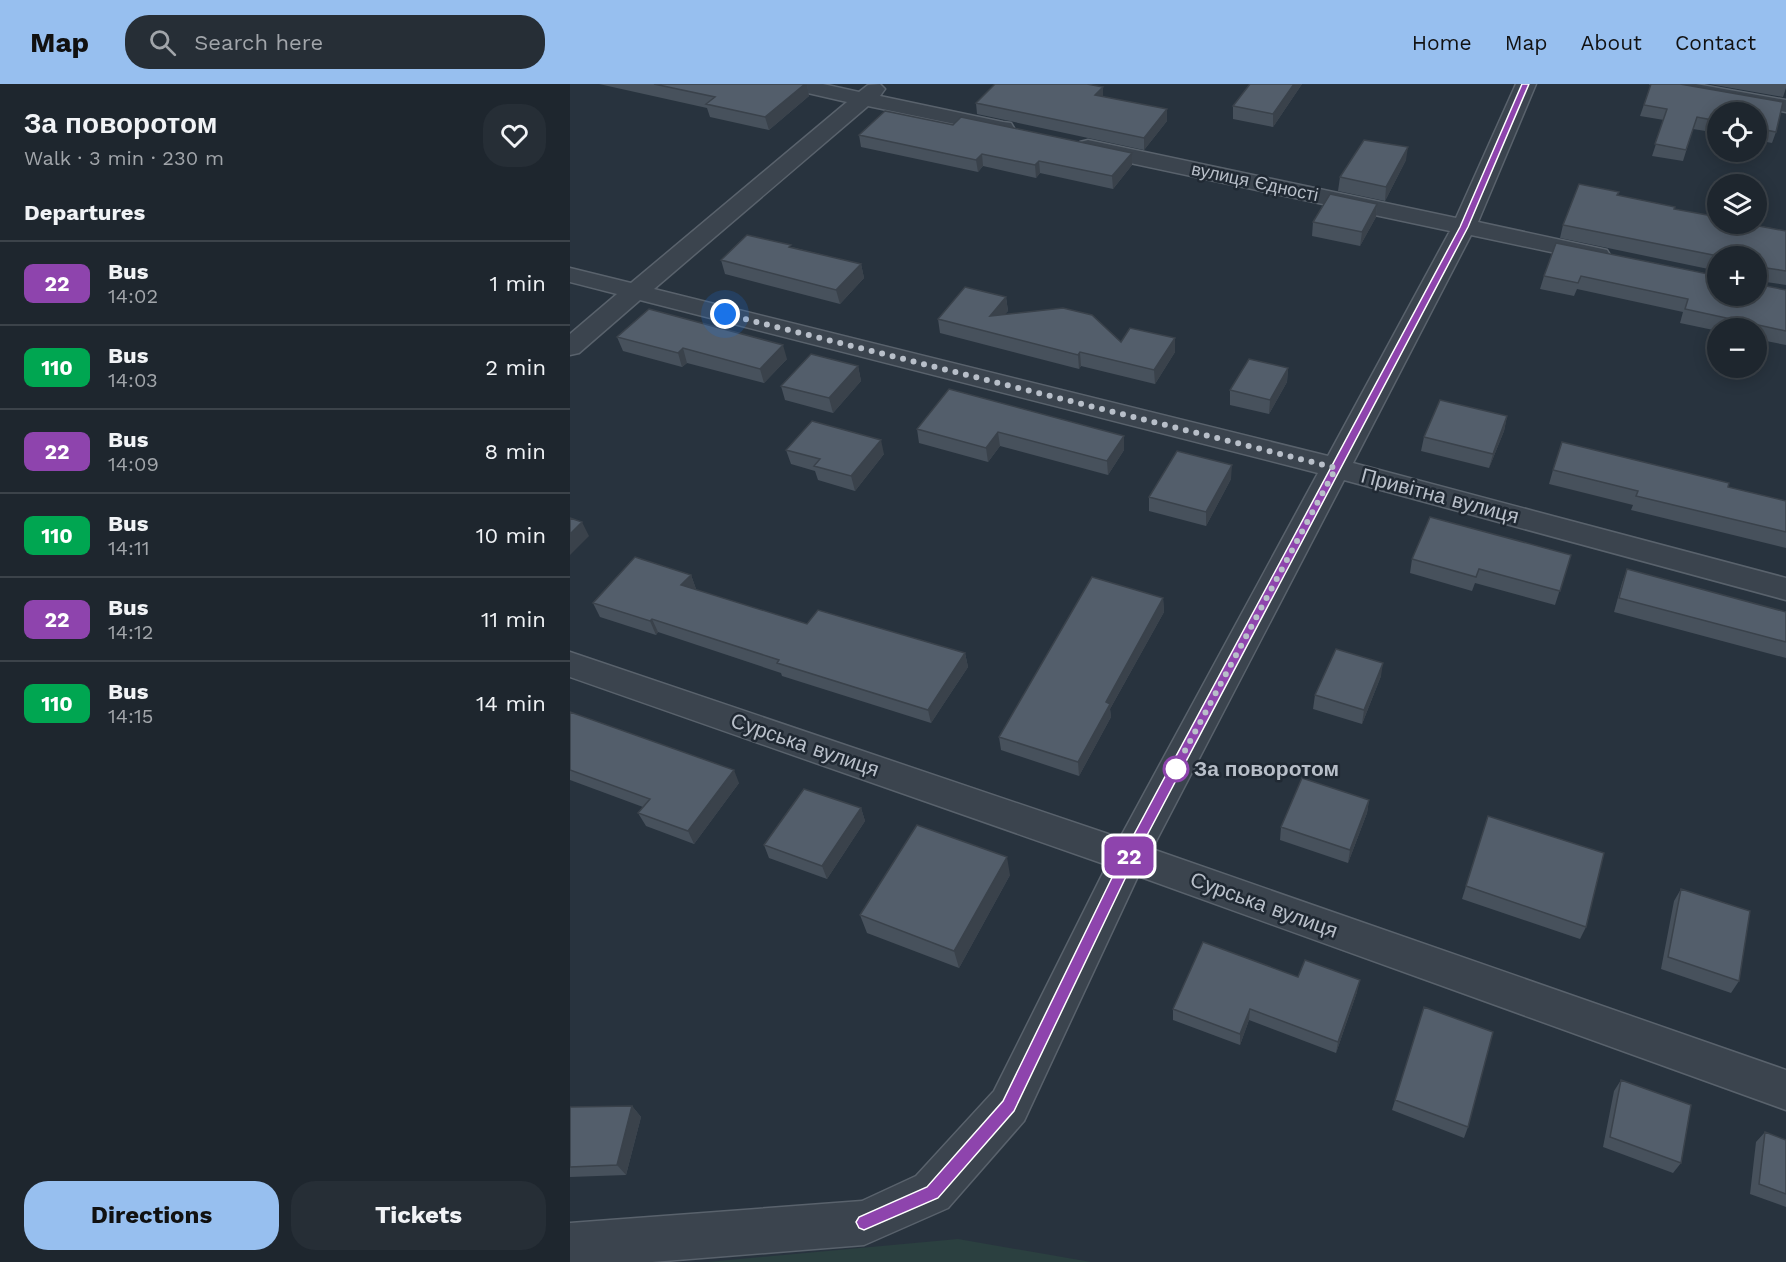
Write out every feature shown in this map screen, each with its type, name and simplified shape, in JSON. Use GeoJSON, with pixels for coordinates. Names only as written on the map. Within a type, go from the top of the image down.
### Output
{"type":"FeatureCollection","features":[{"type":"Feature","properties":{"kind":"street"},"geometry":{"type":"LineString","coordinates":[[793,84],[872,92],[1026,134]]}},
{"type":"Feature","properties":{"kind":"street"},"geometry":{"type":"LineString","coordinates":[[570,1246],[864,1222],[932,1192],[1009,1106],[1129,857],[1464,227],[1526,84]]}},
{"type":"Feature","properties":{"kind":"street"},"geometry":{"type":"LineString","coordinates":[[1661,84],[1786,106]]}},
{"type":"Feature","properties":{"kind":"street"},"geometry":{"type":"LineString","coordinates":[[570,347],[872,92]]}},
{"type":"Feature","properties":{"kind":"street","name":"вулиця Єдності"},"geometry":{"type":"LineString","coordinates":[[1072,143],[1614,258]]}},
{"type":"Feature","properties":{"kind":"street","name":"Привітна вулиця"},"geometry":{"type":"LineString","coordinates":[[570,275],[1336,468],[1786,589]]}},
{"type":"Feature","properties":{"kind":"street","name":"Сурська вулиця"},"geometry":{"type":"LineString","coordinates":[[570,664],[1129,857],[1786,1090]]}},
{"type":"Feature","properties":{"kind":"green space"},"geometry":{"type":"Polygon","coordinates":[[[958,1239],[1091,1262],[708,1262],[958,1239]]]}},
{"type":"Feature","properties":{"kind":"building"},"geometry":{"type":"Polygon","coordinates":[[[654,84],[805,84],[765,117],[706,104],[715,97],[654,84]]]}},
{"type":"Feature","properties":{"kind":"building"},"geometry":{"type":"Polygon","coordinates":[[[995,84],[1087,84],[1103,87],[1095,95],[1167,109],[1144,138],[976,103],[995,84]]]}},
{"type":"Feature","properties":{"kind":"building"},"geometry":{"type":"Polygon","coordinates":[[[1250,84],[1294,84],[1273,114],[1233,106],[1250,84]]]}},
{"type":"Feature","properties":{"kind":"building"},"geometry":{"type":"Polygon","coordinates":[[[1651,84],[1680,84],[1783,102],[1776,132],[1767,130],[1767,102],[1707,102],[1707,119],[1697,117],[1686,150],[1655,144],[1667,109],[1644,105],[1651,84]]]}},
{"type":"Feature","properties":{"kind":"building"},"geometry":{"type":"Polygon","coordinates":[[[885,111],[953,125],[961,117],[1132,153],[1112,176],[1039,161],[1035,165],[982,154],[976,160],[859,135],[885,111]]]}},
{"type":"Feature","properties":{"kind":"building"},"geometry":{"type":"Polygon","coordinates":[[[1364,140],[1408,147],[1386,187],[1340,177],[1364,140]]]}},
{"type":"Feature","properties":{"kind":"building"},"geometry":{"type":"Polygon","coordinates":[[[1579,184],[1619,192],[1617,195],[1707,215],[1707,234],[1767,234],[1767,228],[1786,231],[1786,271],[1767,268],[1767,246],[1707,246],[1707,254],[1563,225],[1579,184]]]}},
{"type":"Feature","properties":{"kind":"building"},"geometry":{"type":"Polygon","coordinates":[[[1330,194],[1377,204],[1362,232],[1313,222],[1330,194]]]}},
{"type":"Feature","properties":{"kind":"building"},"geometry":{"type":"Polygon","coordinates":[[[747,235],[861,264],[836,290],[721,260],[747,235]]]}},
{"type":"Feature","properties":{"kind":"building"},"geometry":{"type":"Polygon","coordinates":[[[1556,243],[1707,274],[1707,306],[1767,306],[1767,286],[1786,290],[1786,331],[1767,327],[1767,318],[1726,318],[1685,309],[1688,299],[1581,276],[1578,283],[1544,276],[1556,243]]]}},
{"type":"Feature","properties":{"kind":"building"},"geometry":{"type":"Polygon","coordinates":[[[965,287],[1006,297],[990,316],[1063,308],[1092,315],[1121,342],[1130,328],[1175,338],[1154,370],[1080,352],[1078,355],[938,319],[965,287]]]}},
{"type":"Feature","properties":{"kind":"building"},"geometry":{"type":"Polygon","coordinates":[[[649,309],[783,345],[760,369],[683,348],[678,353],[617,337],[649,309]]]}},
{"type":"Feature","properties":{"kind":"building"},"geometry":{"type":"Polygon","coordinates":[[[811,354],[858,366],[829,398],[781,386],[811,354]]]}},
{"type":"Feature","properties":{"kind":"building"},"geometry":{"type":"Polygon","coordinates":[[[1249,359],[1288,368],[1270,400],[1230,390],[1249,359]]]}},
{"type":"Feature","properties":{"kind":"building"},"geometry":{"type":"Polygon","coordinates":[[[949,389],[1124,436],[1107,461],[998,432],[986,448],[917,429],[949,389]]]}},
{"type":"Feature","properties":{"kind":"building"},"geometry":{"type":"Polygon","coordinates":[[[1440,400],[1507,416],[1493,454],[1424,437],[1440,400]]]}},
{"type":"Feature","properties":{"kind":"building"},"geometry":{"type":"Polygon","coordinates":[[[812,421],[881,440],[851,476],[814,466],[820,459],[786,450],[812,421]]]}},
{"type":"Feature","properties":{"kind":"building"},"geometry":{"type":"Polygon","coordinates":[[[1562,442],[1729,483],[1728,487],[1786,501],[1786,532],[1636,496],[1638,491],[1553,470],[1562,442]]]}},
{"type":"Feature","properties":{"kind":"building"},"geometry":{"type":"Polygon","coordinates":[[[1177,451],[1232,465],[1206,512],[1149,497],[1177,451]]]}},
{"type":"Feature","properties":{"kind":"building"},"geometry":{"type":"Polygon","coordinates":[[[1430,517],[1571,555],[1560,591],[1479,569],[1476,577],[1412,559],[1430,517]]]}},
{"type":"Feature","properties":{"kind":"building"},"geometry":{"type":"Polygon","coordinates":[[[570,518],[582,522],[570,534],[570,518]]]}},
{"type":"Feature","properties":{"kind":"building"},"geometry":{"type":"Polygon","coordinates":[[[635,557],[691,575],[681,585],[807,624],[818,610],[965,653],[928,710],[777,663],[779,660],[652,619],[650,621],[593,603],[635,557]]]}},
{"type":"Feature","properties":{"kind":"building"},"geometry":{"type":"Polygon","coordinates":[[[1627,569],[1786,612],[1786,642],[1619,598],[1627,569]]]}},
{"type":"Feature","properties":{"kind":"building"},"geometry":{"type":"Polygon","coordinates":[[[1092,577],[1163,598],[1106,702],[1110,704],[1078,762],[999,737],[1092,577]]]}},
{"type":"Feature","properties":{"kind":"building"},"geometry":{"type":"Polygon","coordinates":[[[1336,649],[1383,663],[1364,710],[1315,695],[1336,649]]]}},
{"type":"Feature","properties":{"kind":"building"},"geometry":{"type":"Polygon","coordinates":[[[570,712],[734,770],[688,831],[638,813],[650,799],[570,770],[570,712]]]}},
{"type":"Feature","properties":{"kind":"building"},"geometry":{"type":"Polygon","coordinates":[[[1302,778],[1369,800],[1350,850],[1281,827],[1302,778]]]}},
{"type":"Feature","properties":{"kind":"building"},"geometry":{"type":"Polygon","coordinates":[[[804,789],[861,808],[822,866],[764,845],[804,789]]]}},
{"type":"Feature","properties":{"kind":"building"},"geometry":{"type":"Polygon","coordinates":[[[1488,816],[1604,853],[1586,927],[1466,886],[1488,816]]]}},
{"type":"Feature","properties":{"kind":"building"},"geometry":{"type":"Polygon","coordinates":[[[917,825],[1007,857],[954,951],[860,915],[917,825]]]}},
{"type":"Feature","properties":{"kind":"building"},"geometry":{"type":"Polygon","coordinates":[[[1681,889],[1750,911],[1739,981],[1668,957],[1681,889]]]}},
{"type":"Feature","properties":{"kind":"building"},"geometry":{"type":"Polygon","coordinates":[[[1203,942],[1298,977],[1305,960],[1360,980],[1338,1042],[1250,1009],[1240,1034],[1173,1009],[1203,942]]]}},
{"type":"Feature","properties":{"kind":"building"},"geometry":{"type":"Polygon","coordinates":[[[1424,1007],[1493,1032],[1468,1127],[1395,1100],[1424,1007]]]}},
{"type":"Feature","properties":{"kind":"building"},"geometry":{"type":"Polygon","coordinates":[[[1621,1080],[1691,1105],[1681,1163],[1610,1137],[1621,1080]]]}},
{"type":"Feature","properties":{"kind":"building"},"geometry":{"type":"Polygon","coordinates":[[[632,1106],[617,1165],[570,1167],[570,1107],[632,1106]]]}},
{"type":"Feature","properties":{"kind":"building"},"geometry":{"type":"Polygon","coordinates":[[[1765,1132],[1786,1140],[1786,1194],[1759,1184],[1765,1132]]]}},
{"type":"Feature","properties":{"kind":"bus line","name":"22"},"geometry":{"type":"LineString","coordinates":[[864,1222],[932,1192],[1009,1106],[1129,857],[1464,227],[1526,84]]}},
{"type":"Feature","properties":{"kind":"place","name":"За поворотом"},"geometry":{"type":"Point","coordinates":[1176,769]}},
{"type":"Feature","properties":{"kind":"route"},"geometry":{"type":"LineString","coordinates":[[725,314],[1336,468],[1172,775],[1176,769]]}}]}
